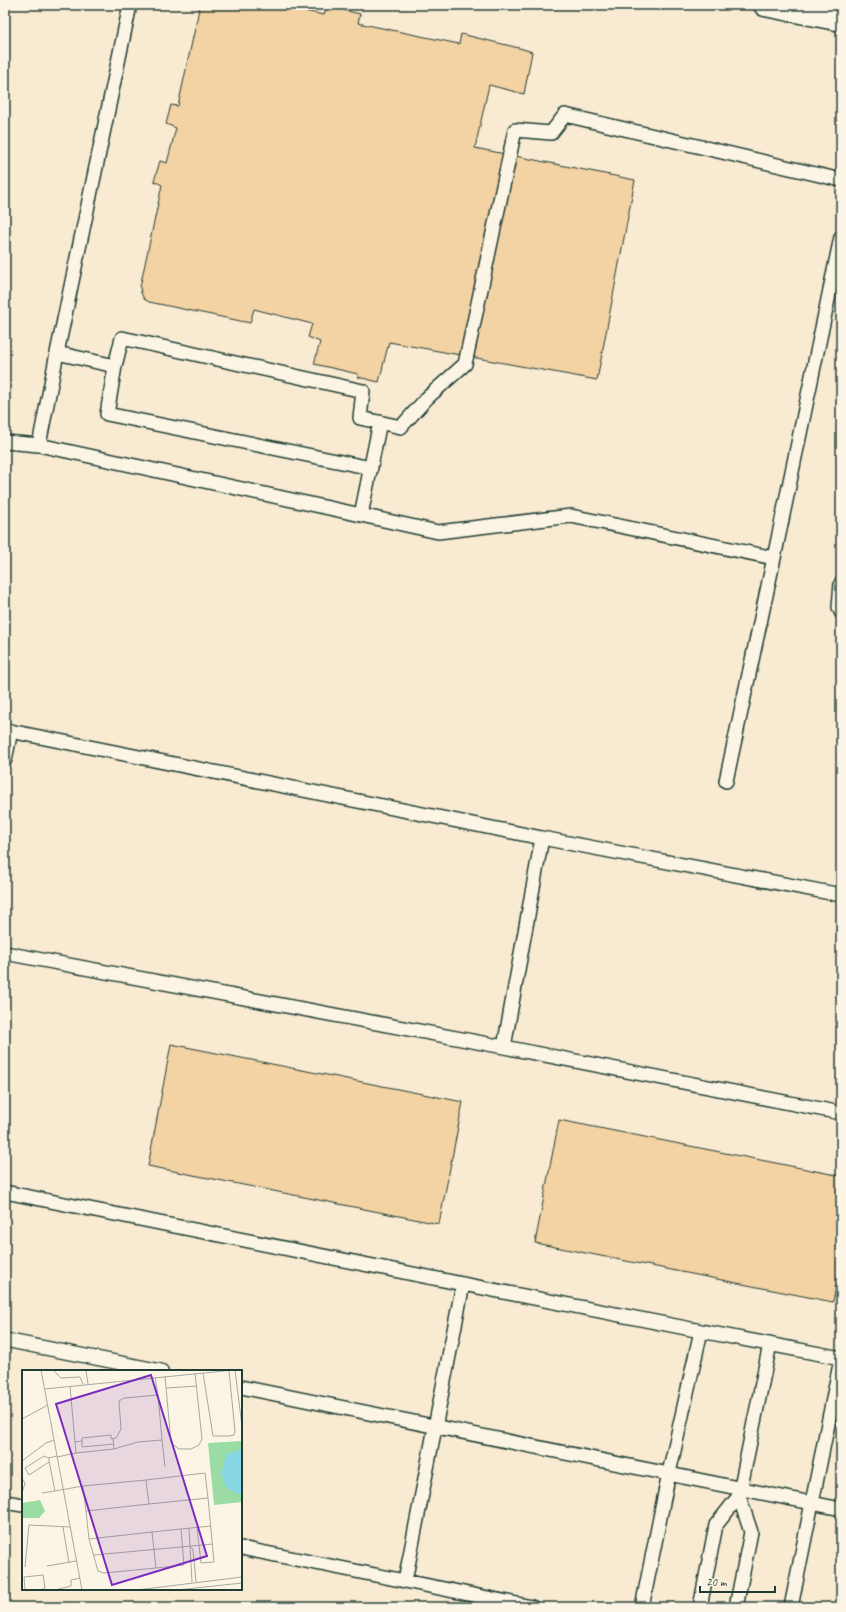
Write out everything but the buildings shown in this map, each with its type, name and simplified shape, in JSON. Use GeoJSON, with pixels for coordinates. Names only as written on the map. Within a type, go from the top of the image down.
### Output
{"type":"FeatureCollection","features":[{"type":"Feature","properties":{"kind":"street"},"geometry":{"type":"LineString","coordinates":[[766,5],[841,20]]}},
{"type":"Feature","properties":{"kind":"lane"},"geometry":{"type":"LineString","coordinates":[[39,445],[56,353],[130,5]]}},
{"type":"Feature","properties":{"kind":"lane"},"geometry":{"type":"LineString","coordinates":[[371,468],[107,414],[115,366],[122,338],[364,391],[360,418],[401,427],[427,398],[465,364],[515,130],[551,133],[565,115],[841,180]]}},
{"type":"Feature","properties":{"kind":"lane"},"geometry":{"type":"LineString","coordinates":[[726,781],[841,237]]}},
{"type":"Feature","properties":{"kind":"lane"},"geometry":{"type":"LineString","coordinates":[[56,353],[115,366]]}},
{"type":"Feature","properties":{"kind":"lane"},"geometry":{"type":"LineString","coordinates":[[361,515],[380,422]]}},
{"type":"Feature","properties":{"kind":"lane"},"geometry":{"type":"LineString","coordinates":[[5,442],[39,445],[438,532],[571,516],[774,558]]}},
{"type":"Feature","properties":{"kind":"lane"},"geometry":{"type":"LineString","coordinates":[[841,583],[839,608],[841,612]]}},
{"type":"Feature","properties":{"kind":"lane"},"geometry":{"type":"LineString","coordinates":[[5,760],[8,730],[542,838],[841,895]]}},
{"type":"Feature","properties":{"kind":"lane"},"geometry":{"type":"LineString","coordinates":[[504,1047],[542,838]]}},
{"type":"Feature","properties":{"kind":"lane"},"geometry":{"type":"LineString","coordinates":[[5,953],[504,1047],[841,1113]]}},
{"type":"Feature","properties":{"kind":"lane"},"geometry":{"type":"LineString","coordinates":[[5,1192],[841,1359],[791,1607]]}},
{"type":"Feature","properties":{"kind":"lane"},"geometry":{"type":"LineString","coordinates":[[405,1581],[434,1426],[463,1284]]}},
{"type":"Feature","properties":{"kind":"lane"},"geometry":{"type":"LineString","coordinates":[[642,1607],[669,1473],[701,1331]]}},
{"type":"Feature","properties":{"kind":"lane"},"geometry":{"type":"LineString","coordinates":[[5,1340],[156,1370]]}},
{"type":"Feature","properties":{"kind":"lane"},"geometry":{"type":"LineString","coordinates":[[700,1607],[716,1525],[740,1492],[770,1344]]}},
{"type":"Feature","properties":{"kind":"lane"},"geometry":{"type":"LineString","coordinates":[[242,1387],[669,1473],[740,1492],[813,1503],[841,1509]]}},
{"type":"Feature","properties":{"kind":"lane"},"geometry":{"type":"LineString","coordinates":[[736,1607],[751,1532],[740,1492]]}},
{"type":"Feature","properties":{"kind":"lane"},"geometry":{"type":"LineString","coordinates":[[5,1502],[22,1506]]}},
{"type":"Feature","properties":{"kind":"lane"},"geometry":{"type":"LineString","coordinates":[[242,1548],[532,1607]]}},
{"type":"Feature","properties":{"kind":"shaded area"},"geometry":{"type":"Polygon","coordinates":[[[5,5],[841,5],[841,1607],[5,1607],[5,5]]]}}]}
